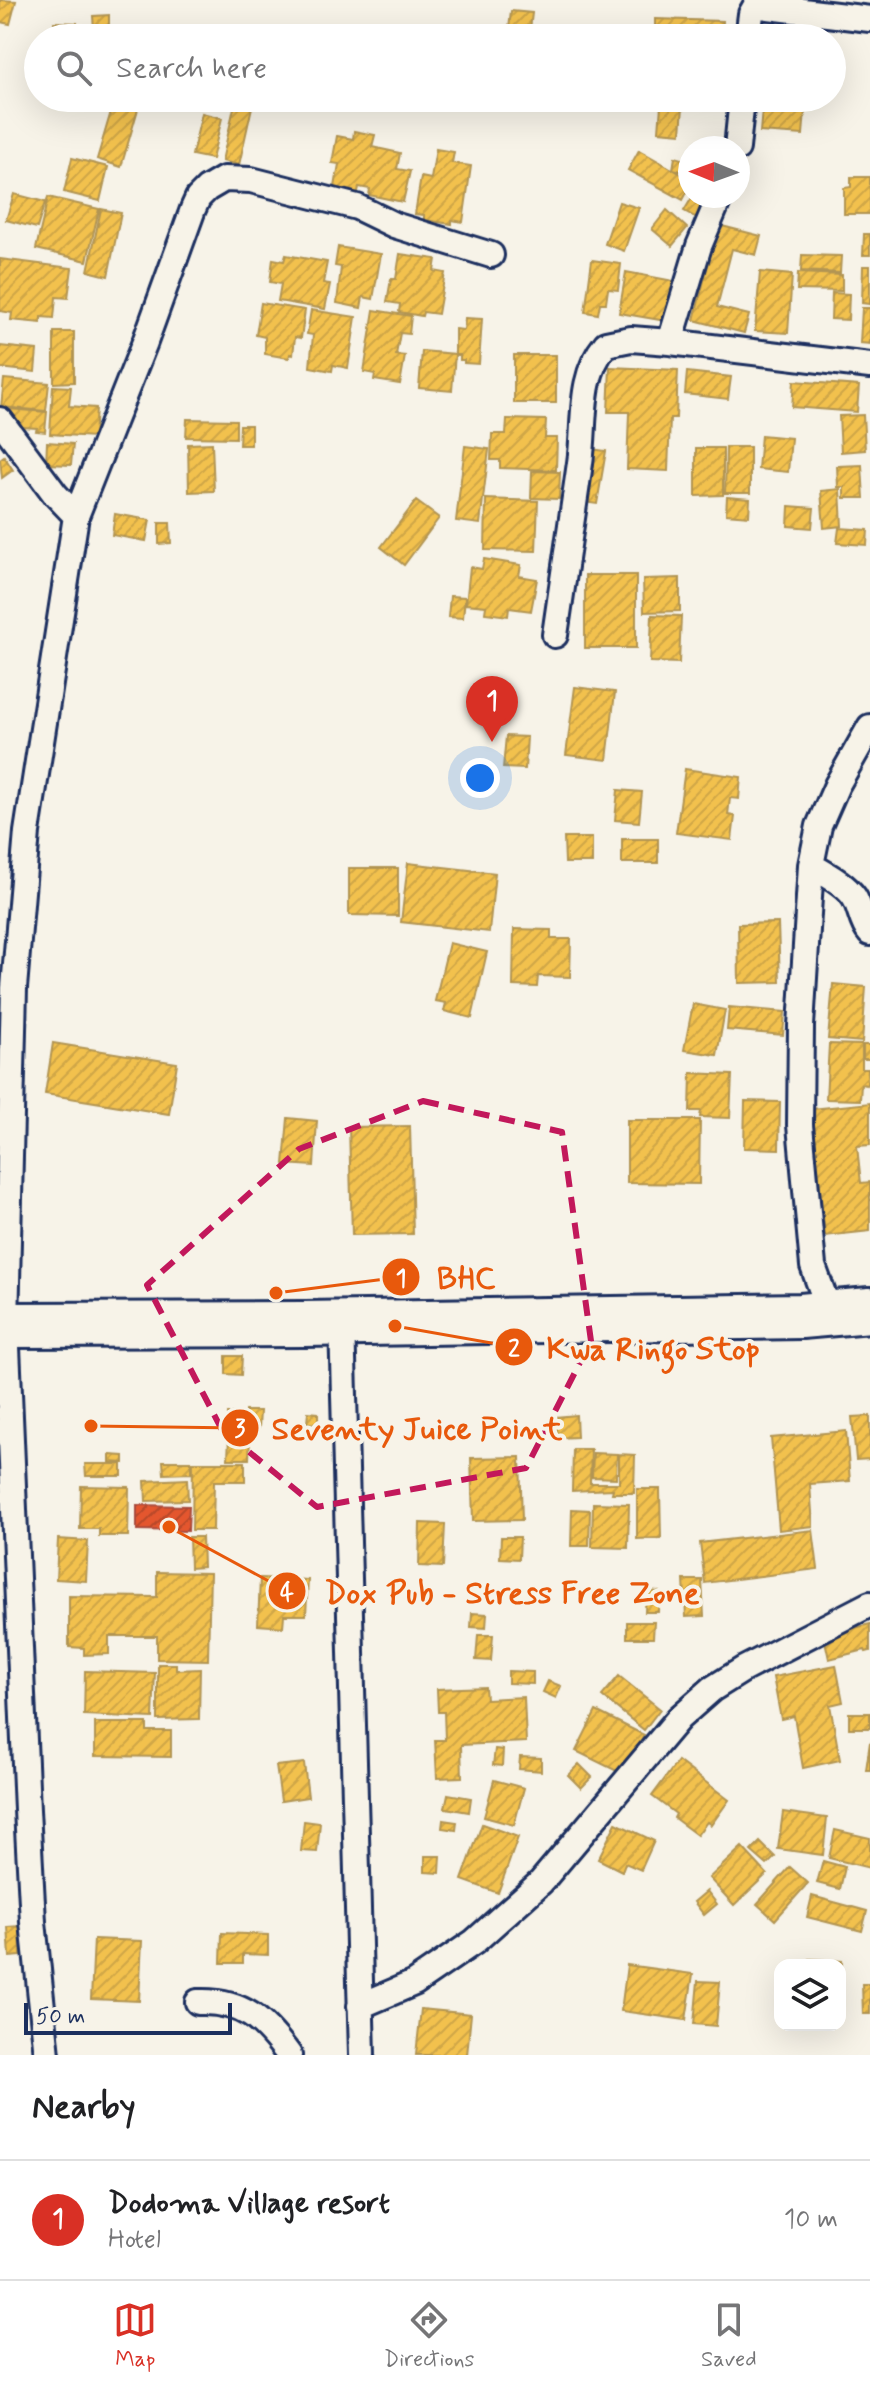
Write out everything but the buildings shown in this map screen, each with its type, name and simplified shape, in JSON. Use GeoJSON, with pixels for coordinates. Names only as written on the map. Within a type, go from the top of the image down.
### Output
{"type":"FeatureCollection","features":[{"type":"Feature","properties":{"kind":"highway"},"geometry":{"type":"LineString","coordinates":[[3,1325],[801,1316],[850,1312]]}},
{"type":"Feature","properties":{"kind":"street"},"geometry":{"type":"LineString","coordinates":[[750,24],[751,14],[755,7],[760,6],[870,19]]}},
{"type":"Feature","properties":{"kind":"street"},"geometry":{"type":"LineString","coordinates":[[738,136],[741,112]]}},
{"type":"Feature","properties":{"kind":"street"},"geometry":{"type":"LineString","coordinates":[[47,2055],[33,1922],[9,1611],[3,1325],[14,988],[27,832],[76,516],[145,342],[193,209],[207,189],[224,179],[251,180],[357,207],[394,225],[491,255]]}},
{"type":"Feature","properties":{"kind":"street"},"geometry":{"type":"LineString","coordinates":[[670,342],[699,246],[715,208]]}},
{"type":"Feature","properties":{"kind":"street"},"geometry":{"type":"LineString","coordinates":[[555,635],[581,460],[585,396],[594,359],[606,344],[631,339],[670,342],[870,366]]}},
{"type":"Feature","properties":{"kind":"street"},"geometry":{"type":"LineString","coordinates":[[0,420],[55,494],[76,516]]}},
{"type":"Feature","properties":{"kind":"street"},"geometry":{"type":"LineString","coordinates":[[850,1312],[813,1266],[800,1125],[801,1026],[811,865],[819,826],[837,785],[870,727]]}},
{"type":"Feature","properties":{"kind":"street"},"geometry":{"type":"LineString","coordinates":[[811,865],[854,897],[870,933]]}},
{"type":"Feature","properties":{"kind":"street"},"geometry":{"type":"LineString","coordinates":[[342,1322],[362,2055]]}},
{"type":"Feature","properties":{"kind":"street"},"geometry":{"type":"LineString","coordinates":[[360,2006],[414,1983],[474,1942],[541,1882],[679,1718],[712,1689],[744,1669],[870,1604]]}},
{"type":"Feature","properties":{"kind":"street"},"geometry":{"type":"LineString","coordinates":[[198,2002],[219,2001],[254,2014],[289,2055]]}},
{"type":"Feature","properties":{"kind":"highlighted area"},"geometry":{"type":"Polygon","coordinates":[[[423,1101],[562,1132],[591,1341],[526,1468],[317,1507],[222,1430],[147,1285],[299,1149],[423,1101]]]}},
{"type":"Feature","properties":{"kind":"place","name":"Dodoma Village resort"},"geometry":{"type":"Point","coordinates":[492,742]}},
{"type":"Feature","properties":{"kind":"place","name":"BHC"},"geometry":{"type":"Point","coordinates":[276,1293]}},
{"type":"Feature","properties":{"kind":"place","name":"Kwa Ringo Stop"},"geometry":{"type":"Point","coordinates":[395,1326]}},
{"type":"Feature","properties":{"kind":"place","name":"Seventy Juice Point"},"geometry":{"type":"Point","coordinates":[91,1426]}},
{"type":"Feature","properties":{"kind":"place","name":"Dox Pub - Stress Free Zone"},"geometry":{"type":"Point","coordinates":[169,1527]}}]}
